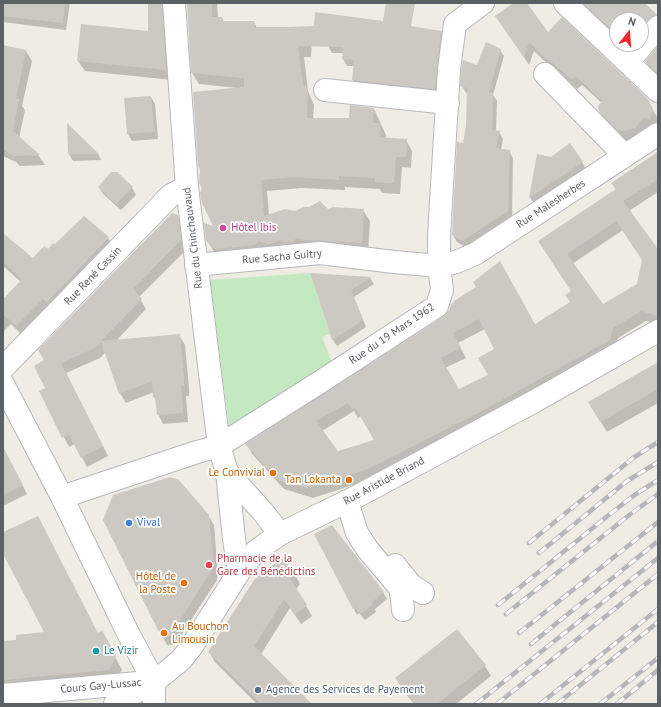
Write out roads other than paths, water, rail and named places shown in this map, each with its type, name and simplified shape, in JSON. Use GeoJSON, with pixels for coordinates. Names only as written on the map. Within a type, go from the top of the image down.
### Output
{"type":"FeatureCollection","features":[{"type":"Feature","properties":{"kind":"street","name":"Rue du Chinchauvaud"},"geometry":{"type":"LineString","coordinates":[[174,3],[187,187],[219,446],[227,472],[239,572]]}},
{"type":"Feature","properties":{"kind":"street","name":"Rue du 19 Mars 1962"},"geometry":{"type":"LineString","coordinates":[[62,497],[219,446],[437,306],[442,290],[439,266],[439,236],[449,69],[455,24],[483,3]]}},
{"type":"Feature","properties":{"kind":"street"},"geometry":{"type":"LineString","coordinates":[[565,3],[658,91]]}},
{"type":"Feature","properties":{"kind":"street"},"geometry":{"type":"LineString","coordinates":[[628,62],[658,27]]}},
{"type":"Feature","properties":{"kind":"street"},"geometry":{"type":"LineString","coordinates":[[545,74],[625,156]]}},
{"type":"Feature","properties":{"kind":"street"},"geometry":{"type":"LineString","coordinates":[[325,90],[448,103]]}},
{"type":"Feature","properties":{"kind":"street","name":"Rue Malesherbes"},"geometry":{"type":"LineString","coordinates":[[439,266],[456,262],[475,254],[658,134]]}},
{"type":"Feature","properties":{"kind":"street","name":"Rue René Cassin"},"geometry":{"type":"LineString","coordinates":[[3,368],[171,195],[187,187]]}},
{"type":"Feature","properties":{"kind":"street","name":"Rue Sacha Guitry"},"geometry":{"type":"LineString","coordinates":[[196,265],[320,253],[439,266]]}},
{"type":"Feature","properties":{"kind":"street","name":"Rue Aristide Briand"},"geometry":{"type":"LineString","coordinates":[[154,682],[181,660],[192,646],[239,572],[256,551],[280,534],[351,499],[535,401],[658,331]]}},
{"type":"Feature","properties":{"kind":"street"},"geometry":{"type":"LineString","coordinates":[[3,384],[62,497],[154,682],[154,704]]}},
{"type":"Feature","properties":{"kind":"street","name":"Rue du Chinchauvaud"},"geometry":{"type":"LineString","coordinates":[[227,472],[263,512],[280,534]]}},
{"type":"Feature","properties":{"kind":"street"},"geometry":{"type":"LineString","coordinates":[[351,499],[394,564],[411,585],[423,593]]}},
{"type":"Feature","properties":{"kind":"street"},"geometry":{"type":"LineString","coordinates":[[351,499],[357,533],[400,588],[402,610]]}},
{"type":"Feature","properties":{"kind":"street"},"geometry":{"type":"LineString","coordinates":[[135,704],[154,682]]}},
{"type":"Feature","properties":{"kind":"street","name":"Cours Gay-Lussac"},"geometry":{"type":"LineString","coordinates":[[3,695],[154,682]]}},
{"type":"Feature","properties":{"kind":"street","name":"Cours Gay-Lussac"},"geometry":{"type":"LineString","coordinates":[[115,704],[154,682]]}},
{"type":"Feature","properties":{"kind":"railway"},"geometry":{"type":"LineString","coordinates":[[529,543],[633,458],[658,442]]}},
{"type":"Feature","properties":{"kind":"railway"},"geometry":{"type":"LineString","coordinates":[[539,553],[627,481],[658,462]]}},
{"type":"Feature","properties":{"kind":"railway"},"geometry":{"type":"LineString","coordinates":[[498,605],[633,496],[658,480]]}},
{"type":"Feature","properties":{"kind":"railway"},"geometry":{"type":"LineString","coordinates":[[506,614],[628,516],[658,494]]}},
{"type":"Feature","properties":{"kind":"railway"},"geometry":{"type":"LineString","coordinates":[[519,633],[658,522]]}},
{"type":"Feature","properties":{"kind":"railway"},"geometry":{"type":"LineString","coordinates":[[531,644],[658,541]]}},
{"type":"Feature","properties":{"kind":"railway"},"geometry":{"type":"LineString","coordinates":[[476,704],[658,558]]}},
{"type":"Feature","properties":{"kind":"railway"},"geometry":{"type":"LineString","coordinates":[[497,704],[658,574]]}},
{"type":"Feature","properties":{"kind":"railway"},"geometry":{"type":"LineString","coordinates":[[540,704],[658,609]]}},
{"type":"Feature","properties":{"kind":"railway"},"geometry":{"type":"LineString","coordinates":[[557,704],[658,622]]}},
{"type":"Feature","properties":{"kind":"railway"},"geometry":{"type":"LineString","coordinates":[[600,704],[658,658]]}},
{"type":"Feature","properties":{"kind":"railway"},"geometry":{"type":"LineString","coordinates":[[617,704],[658,670]]}},
{"type":"Feature","properties":{"kind":"place","name":"Hôtel Ibis"},"geometry":{"type":"Point","coordinates":[223,228]}},
{"type":"Feature","properties":{"kind":"place","name":"Le Convivial"},"geometry":{"type":"Point","coordinates":[273,473]}},
{"type":"Feature","properties":{"kind":"place","name":"Tan Lokanta"},"geometry":{"type":"Point","coordinates":[349,480]}},
{"type":"Feature","properties":{"kind":"place","name":"Vival"},"geometry":{"type":"Point","coordinates":[129,523]}},
{"type":"Feature","properties":{"kind":"place","name":"Pharmacie de la Gare des Bénédictins"},"geometry":{"type":"Point","coordinates":[209,565]}},
{"type":"Feature","properties":{"kind":"place","name":"Hôtel de la Poste"},"geometry":{"type":"Point","coordinates":[184,583]}},
{"type":"Feature","properties":{"kind":"place","name":"Au Bouchon Limousin"},"geometry":{"type":"Point","coordinates":[164,633]}},
{"type":"Feature","properties":{"kind":"place","name":"Le Vizir"},"geometry":{"type":"Point","coordinates":[96,651]}},
{"type":"Feature","properties":{"kind":"place","name":"Agence des Services de Payement"},"geometry":{"type":"Point","coordinates":[258,690]}}]}
